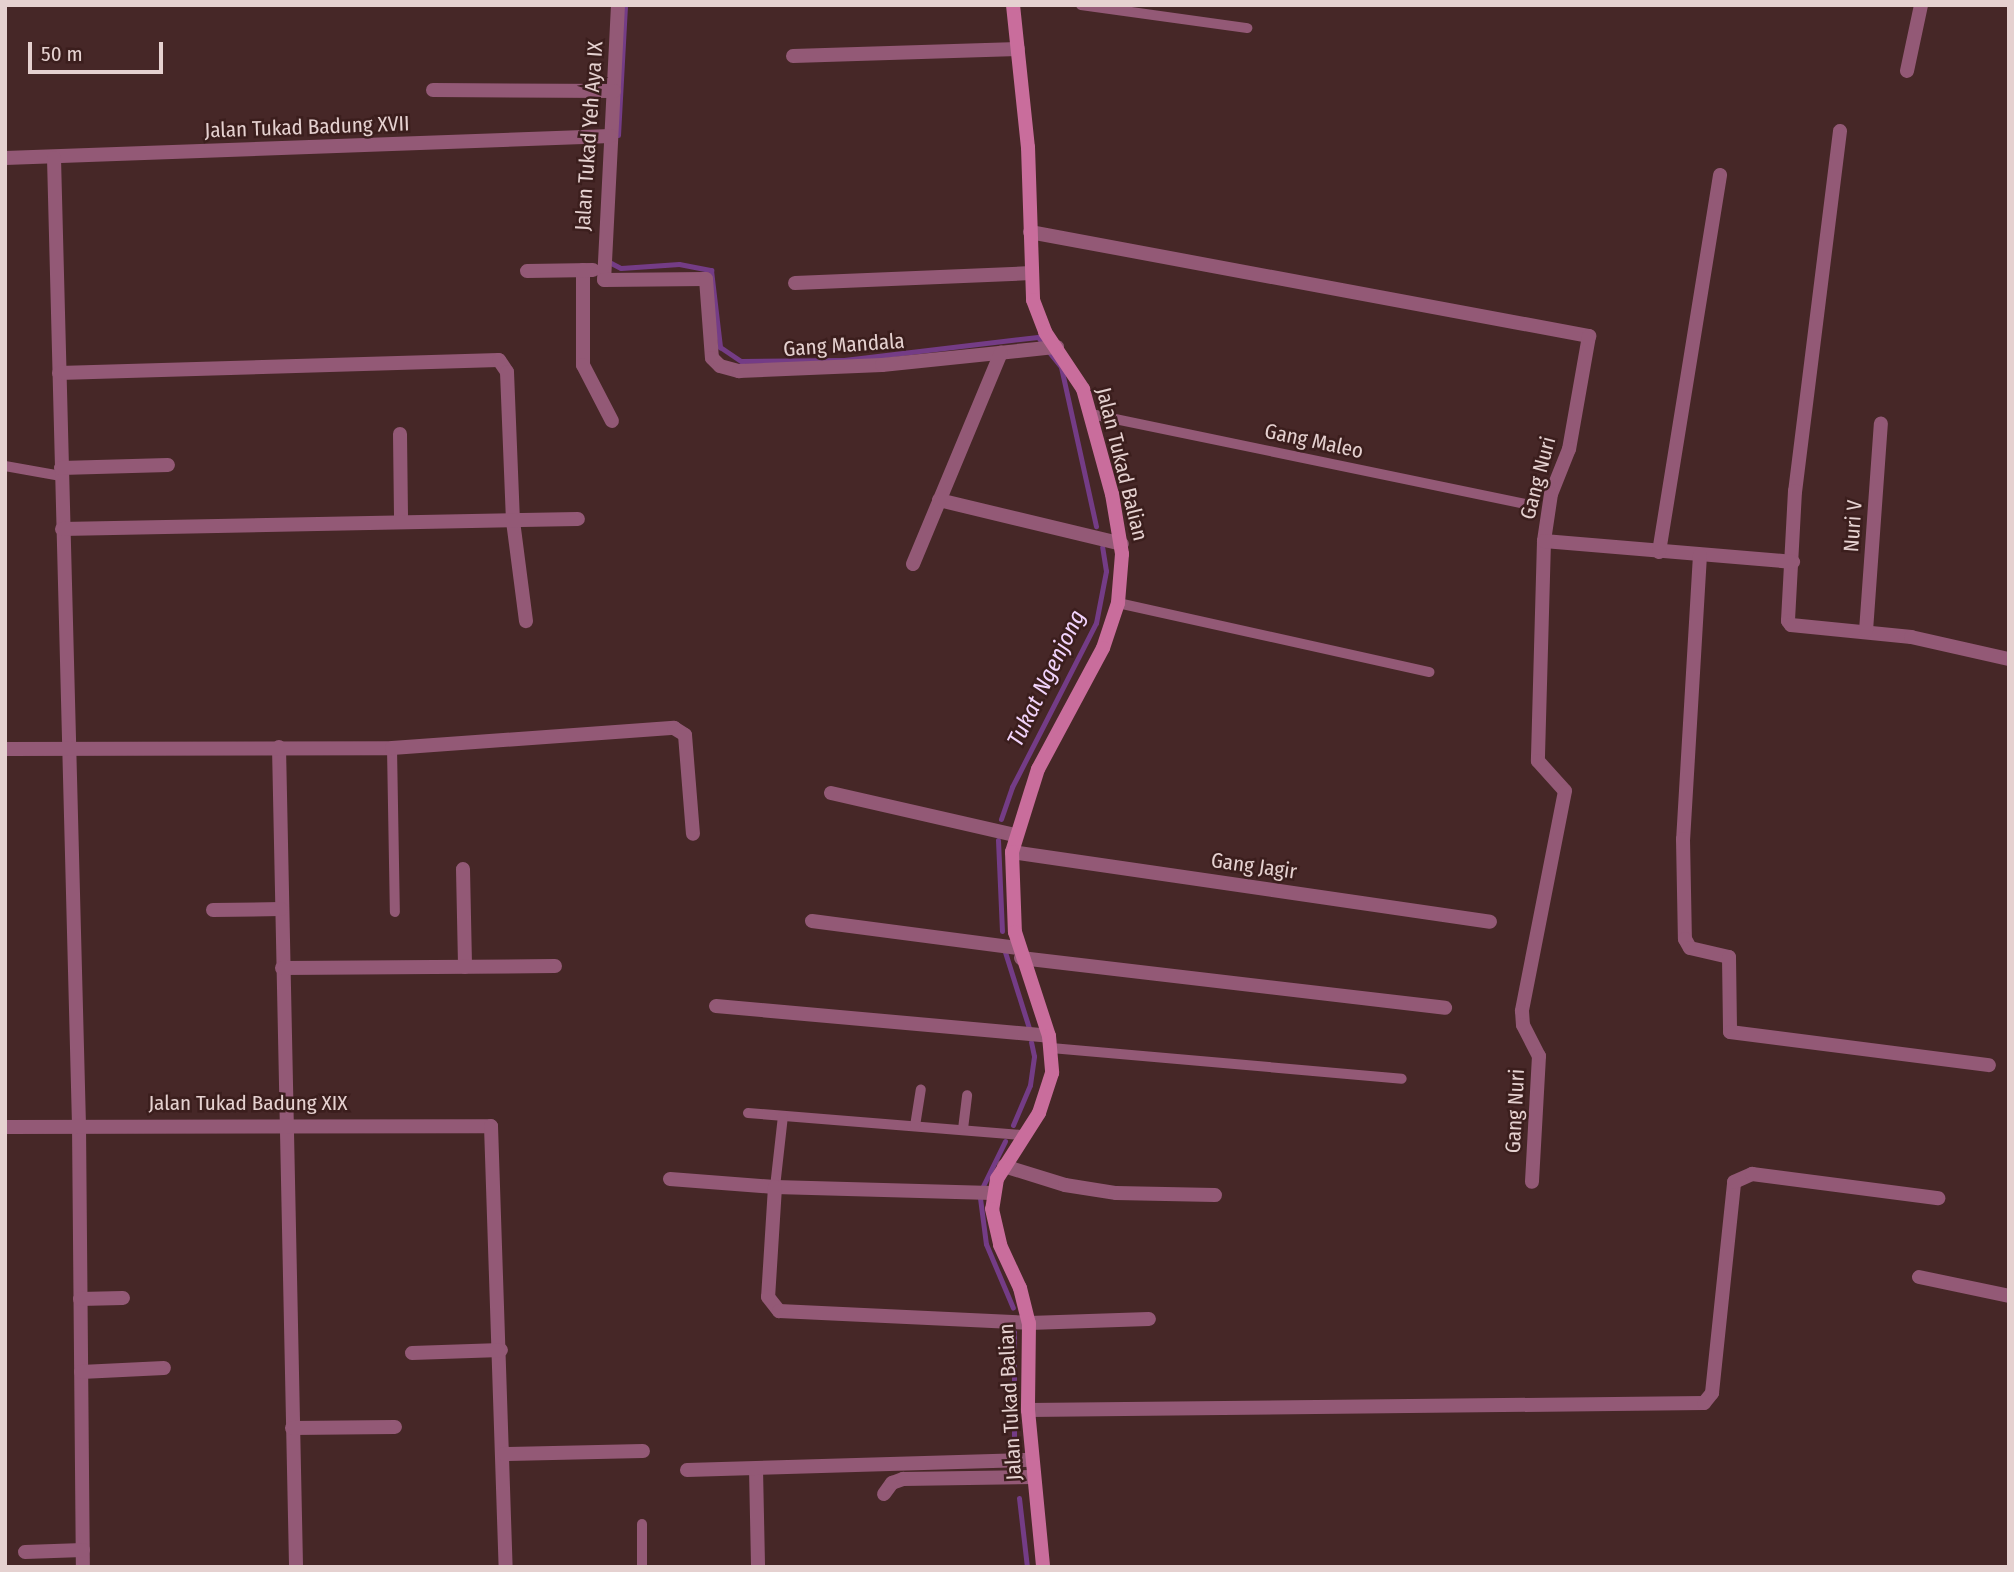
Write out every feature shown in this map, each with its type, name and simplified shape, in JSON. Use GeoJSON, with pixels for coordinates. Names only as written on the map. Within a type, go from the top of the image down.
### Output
{"type":"FeatureCollection","features":[{"type":"Feature","properties":{"kind":"street","name":"Jalan Tukad Yeh Aya IX"},"geometry":{"type":"LineString","coordinates":[[601,270],[618,5]]}},
{"type":"Feature","properties":{"kind":"street","name":"Jalan Tukad Balian"},"geometry":{"type":"LineString","coordinates":[[1013,5],[1028,147],[1031,273],[1036,314],[1077,373],[1091,414],[1122,544],[1118,603],[1094,670],[1038,769],[1015,835],[1012,856],[1020,953],[1050,1042],[1049,1090],[1004,1166],[992,1193],[1000,1245],[1020,1288],[1029,1323],[1028,1410],[1043,1567]]}},
{"type":"Feature","properties":{"kind":"street"},"geometry":{"type":"LineString","coordinates":[[1907,71],[1921,5]]}},
{"type":"Feature","properties":{"kind":"street"},"geometry":{"type":"LineString","coordinates":[[793,57],[1018,49]]}},
{"type":"Feature","properties":{"kind":"street"},"geometry":{"type":"LineString","coordinates":[[433,90],[614,91]]}},
{"type":"Feature","properties":{"kind":"street"},"geometry":{"type":"LineString","coordinates":[[1840,131],[1795,491],[1791,625],[1866,631],[2009,659]]}},
{"type":"Feature","properties":{"kind":"street","name":"Jalan Tukad Badung XVII"},"geometry":{"type":"LineString","coordinates":[[5,158],[611,136]]}},
{"type":"Feature","properties":{"kind":"street"},"geometry":{"type":"LineString","coordinates":[[54,158],[79,1125],[83,1567]]}},
{"type":"Feature","properties":{"kind":"street"},"geometry":{"type":"LineString","coordinates":[[1659,552],[1720,175]]}},
{"type":"Feature","properties":{"kind":"street","name":"Gang Nuri"},"geometry":{"type":"LineString","coordinates":[[1030,232],[1587,334],[1591,341],[1569,449],[1551,494],[1544,541],[1538,761],[1565,791],[1522,1011],[1523,1025],[1539,1056],[1532,1182]]}},
{"type":"Feature","properties":{"kind":"street"},"geometry":{"type":"LineString","coordinates":[[527,271],[601,270]]}},
{"type":"Feature","properties":{"kind":"street","name":"Gang Mandala"},"geometry":{"type":"LineString","coordinates":[[601,270],[607,281],[699,277],[710,283],[712,358],[732,370],[854,366],[1057,347]]}},
{"type":"Feature","properties":{"kind":"street"},"geometry":{"type":"LineString","coordinates":[[583,271],[583,365],[612,421]]}},
{"type":"Feature","properties":{"kind":"street"},"geometry":{"type":"LineString","coordinates":[[794,283],[1031,273]]}},
{"type":"Feature","properties":{"kind":"street"},"geometry":{"type":"LineString","coordinates":[[912,564],[1001,353]]}},
{"type":"Feature","properties":{"kind":"street"},"geometry":{"type":"LineString","coordinates":[[59,373],[499,360],[507,372],[513,521],[526,621]]}},
{"type":"Feature","properties":{"kind":"street","name":"Nuri V"},"geometry":{"type":"LineString","coordinates":[[1866,631],[1881,424]]}},
{"type":"Feature","properties":{"kind":"street"},"geometry":{"type":"LineString","coordinates":[[400,434],[401,522]]}},
{"type":"Feature","properties":{"kind":"street"},"geometry":{"type":"LineString","coordinates":[[61,472],[168,465]]}},
{"type":"Feature","properties":{"kind":"street"},"geometry":{"type":"LineString","coordinates":[[939,500],[1122,544]]}},
{"type":"Feature","properties":{"kind":"street"},"geometry":{"type":"LineString","coordinates":[[62,528],[578,519]]}},
{"type":"Feature","properties":{"kind":"street"},"geometry":{"type":"LineString","coordinates":[[1544,541],[1793,562]]}},
{"type":"Feature","properties":{"kind":"street"},"geometry":{"type":"LineString","coordinates":[[1700,555],[1683,839],[1685,939],[1690,948],[1729,957],[1730,1032],[1989,1065]]}},
{"type":"Feature","properties":{"kind":"street"},"geometry":{"type":"LineString","coordinates":[[5,749],[393,748],[678,729],[685,735],[693,834]]}},
{"type":"Feature","properties":{"kind":"street"},"geometry":{"type":"LineString","coordinates":[[279,747],[284,1124],[296,1567]]}},
{"type":"Feature","properties":{"kind":"street"},"geometry":{"type":"LineString","coordinates":[[831,793],[1015,835]]}},
{"type":"Feature","properties":{"kind":"street","name":"Gang Jagir"},"geometry":{"type":"LineString","coordinates":[[1012,856],[1278,900]]}},
{"type":"Feature","properties":{"kind":"street","name":"Gang Jagir"},"geometry":{"type":"LineString","coordinates":[[1012,856],[1490,922]]}},
{"type":"Feature","properties":{"kind":"street"},"geometry":{"type":"LineString","coordinates":[[463,869],[466,967]]}},
{"type":"Feature","properties":{"kind":"street"},"geometry":{"type":"LineString","coordinates":[[213,911],[281,909]]}},
{"type":"Feature","properties":{"kind":"street"},"geometry":{"type":"LineString","coordinates":[[811,921],[1020,953],[1445,1008]]}},
{"type":"Feature","properties":{"kind":"street"},"geometry":{"type":"LineString","coordinates":[[282,968],[555,966]]}},
{"type":"Feature","properties":{"kind":"street"},"geometry":{"type":"LineString","coordinates":[[716,1006],[1050,1042]]}},
{"type":"Feature","properties":{"kind":"street","name":"Jalan Tukad Badung XIX"},"geometry":{"type":"LineString","coordinates":[[5,1127],[284,1124],[491,1126],[501,1350]]}},
{"type":"Feature","properties":{"kind":"street"},"geometry":{"type":"LineString","coordinates":[[1004,1166],[1065,1185],[1116,1193],[1215,1195]]}},
{"type":"Feature","properties":{"kind":"street"},"geometry":{"type":"LineString","coordinates":[[1028,1410],[1704,1403],[1712,1393],[1734,1182],[1752,1174],[1938,1198]]}},
{"type":"Feature","properties":{"kind":"street"},"geometry":{"type":"LineString","coordinates":[[670,1179],[775,1187],[992,1193]]}},
{"type":"Feature","properties":{"kind":"street"},"geometry":{"type":"LineString","coordinates":[[775,1187],[768,1297],[774,1309],[826,1316],[1029,1323],[1149,1319]]}},
{"type":"Feature","properties":{"kind":"street"},"geometry":{"type":"LineString","coordinates":[[1919,1277],[2009,1296]]}},
{"type":"Feature","properties":{"kind":"street"},"geometry":{"type":"LineString","coordinates":[[80,1299],[123,1298]]}},
{"type":"Feature","properties":{"kind":"street"},"geometry":{"type":"LineString","coordinates":[[412,1353],[501,1350],[506,1567]]}},
{"type":"Feature","properties":{"kind":"street"},"geometry":{"type":"LineString","coordinates":[[81,1372],[164,1368]]}},
{"type":"Feature","properties":{"kind":"street"},"geometry":{"type":"LineString","coordinates":[[292,1428],[395,1427]]}},
{"type":"Feature","properties":{"kind":"street"},"geometry":{"type":"LineString","coordinates":[[504,1454],[643,1451]]}},
{"type":"Feature","properties":{"kind":"street"},"geometry":{"type":"LineString","coordinates":[[687,1470],[1032,1460]]}},
{"type":"Feature","properties":{"kind":"street"},"geometry":{"type":"LineString","coordinates":[[755,1469],[758,1567]]}},
{"type":"Feature","properties":{"kind":"street"},"geometry":{"type":"LineString","coordinates":[[884,1494],[892,1483],[903,1479],[1033,1477]]}},
{"type":"Feature","properties":{"kind":"street"},"geometry":{"type":"LineString","coordinates":[[25,1552],[83,1550]]}},
{"type":"Feature","properties":{"kind":"lane"},"geometry":{"type":"LineString","coordinates":[[1081,5],[1247,28]]}},
{"type":"Feature","properties":{"kind":"lane","name":"Gang Maleo"},"geometry":{"type":"LineString","coordinates":[[1091,414],[1530,505]]}},
{"type":"Feature","properties":{"kind":"lane"},"geometry":{"type":"LineString","coordinates":[[5,466],[61,472]]}},
{"type":"Feature","properties":{"kind":"lane"},"geometry":{"type":"LineString","coordinates":[[1118,603],[1429,673]]}},
{"type":"Feature","properties":{"kind":"lane"},"geometry":{"type":"LineString","coordinates":[[393,748],[395,912]]}},
{"type":"Feature","properties":{"kind":"lane"},"geometry":{"type":"LineString","coordinates":[[1050,1042],[1402,1079]]}},
{"type":"Feature","properties":{"kind":"lane"},"geometry":{"type":"LineString","coordinates":[[915,1126],[920,1088]]}},
{"type":"Feature","properties":{"kind":"lane"},"geometry":{"type":"LineString","coordinates":[[962,1129],[967,1095]]}},
{"type":"Feature","properties":{"kind":"lane"},"geometry":{"type":"LineString","coordinates":[[748,1113],[1024,1135]]}},
{"type":"Feature","properties":{"kind":"lane"},"geometry":{"type":"LineString","coordinates":[[775,1187],[783,1116]]}},
{"type":"Feature","properties":{"kind":"lane"},"geometry":{"type":"LineString","coordinates":[[642,1524],[642,1567]]}},
{"type":"Feature","properties":{"kind":"waterway"},"geometry":{"type":"LineString","coordinates":[[618,135],[625,5]]}},
{"type":"Feature","properties":{"kind":"waterway"},"geometry":{"type":"LineString","coordinates":[[609,262],[621,268],[679,264],[711,270],[720,347],[741,361],[844,360],[1038,337],[1044,345]]}},
{"type":"Feature","properties":{"kind":"waterway","name":"Tukat Ngenjong"},"geometry":{"type":"LineString","coordinates":[[1049,352],[1061,367],[1096,526]]}},
{"type":"Feature","properties":{"kind":"waterway","name":"Tukat Ngenjong"},"geometry":{"type":"LineString","coordinates":[[1001,819],[1012,787],[1096,623],[1106,571],[1102,547]]}},
{"type":"Feature","properties":{"kind":"waterway","name":"Tukat Ngenjong"},"geometry":{"type":"LineString","coordinates":[[998,840],[1002,931]]}},
{"type":"Feature","properties":{"kind":"waterway","name":"Tukat Ngenjong"},"geometry":{"type":"LineString","coordinates":[[1005,952],[1029,1028]]}},
{"type":"Feature","properties":{"kind":"waterway","name":"Tukat Ngenjong"},"geometry":{"type":"LineString","coordinates":[[1013,1125],[1030,1085],[1034,1056],[1031,1042]]}},
{"type":"Feature","properties":{"kind":"waterway","name":"Tukat Ngenjong"},"geometry":{"type":"LineString","coordinates":[[983,1186],[1005,1141]]}},
{"type":"Feature","properties":{"kind":"waterway","name":"Tukat Ngenjong"},"geometry":{"type":"LineString","coordinates":[[980,1198],[986,1244],[1013,1308]]}},
{"type":"Feature","properties":{"kind":"waterway","name":"Tukat Ngenjong"},"geometry":{"type":"LineString","coordinates":[[1014,1332],[1014,1448]]}},
{"type":"Feature","properties":{"kind":"waterway","name":"Tukat Ngenjong"},"geometry":{"type":"LineString","coordinates":[[1019,1498],[1027,1567]]}}]}
